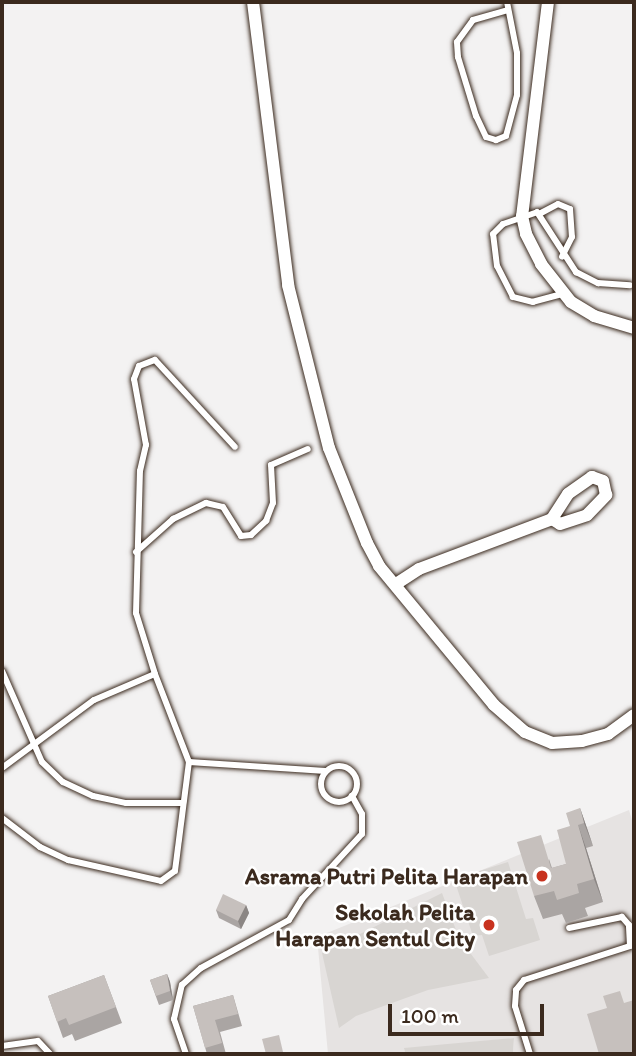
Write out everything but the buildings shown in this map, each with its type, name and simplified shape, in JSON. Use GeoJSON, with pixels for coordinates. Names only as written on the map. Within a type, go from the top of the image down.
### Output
{"type":"FeatureCollection","features":[{"type":"Feature","properties":{"kind":"street"},"geometry":{"type":"LineString","coordinates":[[253,2],[278,220],[302,348],[341,486],[367,543],[396,584],[494,705],[525,732],[552,743],[582,741],[608,734],[634,715]]}},
{"type":"Feature","properties":{"kind":"street"},"geometry":{"type":"LineString","coordinates":[[548,2],[522,216],[534,251],[562,294],[594,316],[634,328]]}},
{"type":"Feature","properties":{"kind":"street"},"geometry":{"type":"LineString","coordinates":[[396,584],[419,569],[552,519]]}},
{"type":"Feature","properties":{"kind":"lane"},"geometry":{"type":"LineString","coordinates":[[507,6],[517,52],[517,95],[506,136],[496,140],[486,137],[469,99],[457,42],[473,20],[507,6]]}},
{"type":"Feature","properties":{"kind":"lane"},"geometry":{"type":"LineString","coordinates":[[562,257],[572,237],[570,209],[558,204],[541,213],[522,216],[503,224],[491,242],[507,288],[524,302],[562,294]]}},
{"type":"Feature","properties":{"kind":"lane"},"geometry":{"type":"LineString","coordinates":[[541,213],[562,257],[576,272],[598,283],[630,285]]}},
{"type":"Feature","properties":{"kind":"lane"},"geometry":{"type":"LineString","coordinates":[[2,817],[40,847],[68,860],[156,881],[175,871],[189,762],[155,674],[136,613],[136,552],[146,445],[134,379],[139,366],[155,360],[235,447]]}},
{"type":"Feature","properties":{"kind":"lane"},"geometry":{"type":"LineString","coordinates":[[136,552],[173,519],[206,503],[223,507],[241,536],[251,535],[266,521],[273,503],[271,465],[308,449]]}},
{"type":"Feature","properties":{"kind":"lane"},"geometry":{"type":"LineString","coordinates":[[2,768],[94,700],[155,674]]}},
{"type":"Feature","properties":{"kind":"lane"},"geometry":{"type":"LineString","coordinates":[[3,675],[33,746],[51,772],[77,790],[126,803],[183,803]]}},
{"type":"Feature","properties":{"kind":"lane"},"geometry":{"type":"LineString","coordinates":[[189,762],[326,771],[340,765],[350,769],[358,782],[352,796],[344,802],[329,799],[321,785],[326,771]]}},
{"type":"Feature","properties":{"kind":"lane"},"geometry":{"type":"LineString","coordinates":[[186,1054],[174,1011],[182,985],[201,968],[289,920],[302,899],[362,834],[362,814],[352,796]]}},
{"type":"Feature","properties":{"kind":"lane"},"geometry":{"type":"LineString","coordinates":[[530,1054],[515,1006],[516,990],[524,980],[631,946],[629,925],[622,917],[569,928]]}},
{"type":"Feature","properties":{"kind":"lane"},"geometry":{"type":"LineString","coordinates":[[2,1046],[38,1041],[50,1054]]}},
{"type":"Feature","properties":{"kind":"lane"},"geometry":{"type":"LineString","coordinates":[[13,1044],[18,1054]]}},
{"type":"Feature","properties":{"kind":"shaded area","name":"Sekolah Pelita Harapan Sentul City"},"geometry":{"type":"Polygon","coordinates":[[[629,810],[634,827],[634,1054],[513,1054],[514,1038],[404,1049],[405,1054],[328,1054],[317,937],[629,810]]]}},
{"type":"Feature","properties":{"kind":"shaded area"},"geometry":{"type":"Polygon","coordinates":[[[508,862],[526,919],[533,918],[540,940],[489,956],[482,935],[473,936],[454,879],[508,862]]]}},
{"type":"Feature","properties":{"kind":"shaded area"},"geometry":{"type":"Polygon","coordinates":[[[442,893],[459,938],[489,978],[428,990],[356,1016],[339,1028],[322,953],[442,893]]]}},
{"type":"Feature","properties":{"kind":"shaded area"},"geometry":{"type":"Polygon","coordinates":[[[514,1038],[513,1054],[405,1054],[404,1048],[514,1038]]]}},
{"type":"Feature","properties":{"kind":"place","name":"Asrama Putri Pelita Harapan"},"geometry":{"type":"Point","coordinates":[542,876]}},
{"type":"Feature","properties":{"kind":"place","name":"Sekolah Pelita Harapan Sentul City"},"geometry":{"type":"Point","coordinates":[489,925]}}]}
